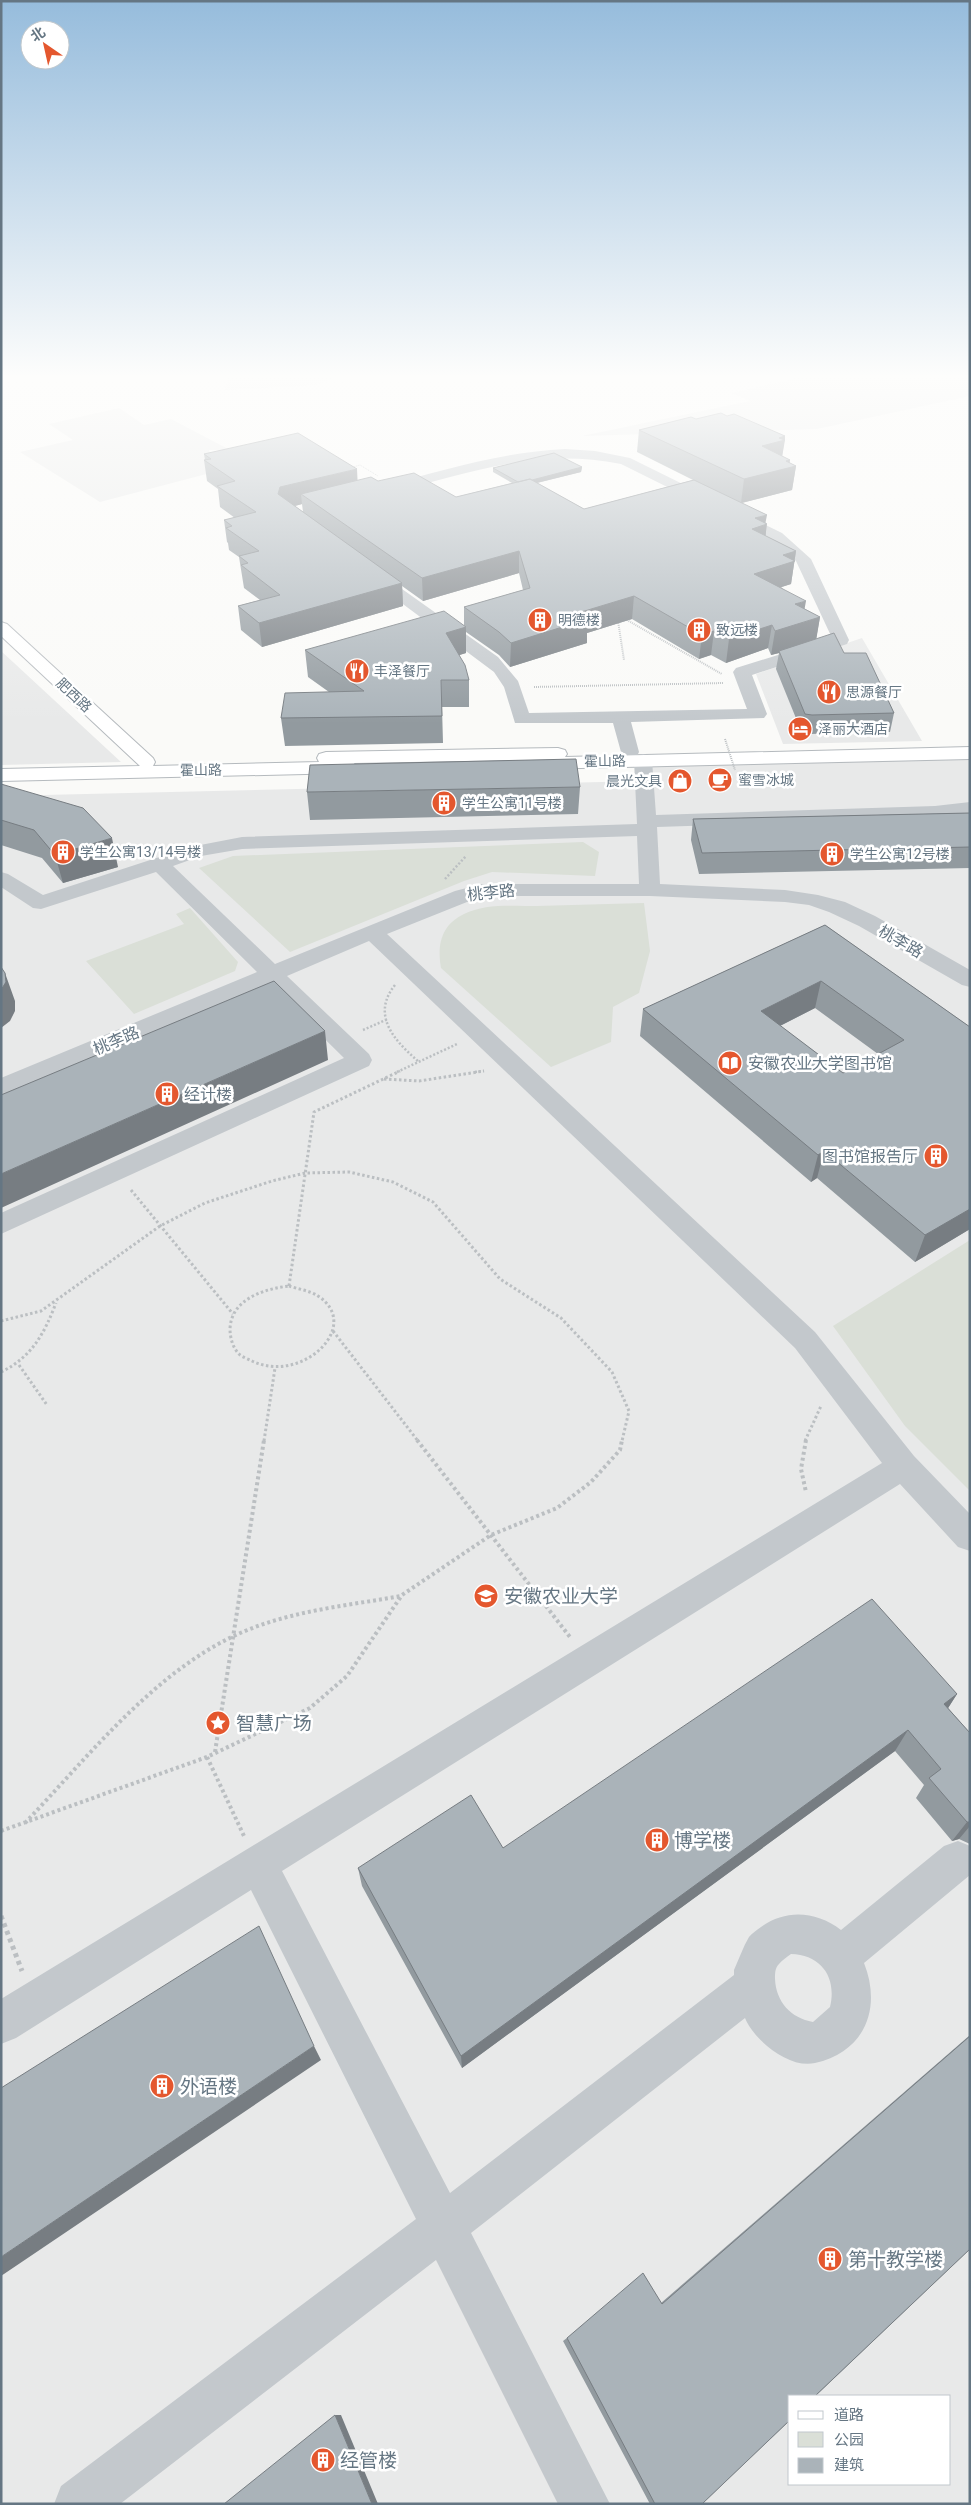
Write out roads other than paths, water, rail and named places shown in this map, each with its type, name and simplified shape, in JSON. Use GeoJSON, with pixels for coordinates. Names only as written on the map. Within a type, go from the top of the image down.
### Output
{"type":"FeatureCollection","features":[{"type":"Feature","properties":{"kind":"main road","name":"肥西路"},"geometry":{"type":"LineString","coordinates":[[1,627],[146,762]]}},
{"type":"Feature","properties":{"kind":"main road","name":"霍山路"},"geometry":{"type":"LineString","coordinates":[[1,775],[970,746]]}},
{"type":"Feature","properties":{"kind":"main road","name":"霍山路"},"geometry":{"type":"LineString","coordinates":[[1,765],[117,759],[146,762],[970,753]]}},
{"type":"Feature","properties":{"kind":"street"},"geometry":{"type":"LineString","coordinates":[[378,491],[383,490]]}},
{"type":"Feature","properties":{"kind":"street"},"geometry":{"type":"LineString","coordinates":[[360,566],[492,661],[507,674],[514,688],[521,719],[758,714],[742,672],[841,640],[803,559],[777,536],[684,490]]}},
{"type":"Feature","properties":{"kind":"street"},"geometry":{"type":"LineString","coordinates":[[621,717],[636,756],[646,825],[650,890]]}},
{"type":"Feature","properties":{"kind":"street"},"geometry":{"type":"LineString","coordinates":[[1,878],[41,903],[197,851],[242,843],[486,835],[646,825],[934,812],[970,808]]}},
{"type":"Feature","properties":{"kind":"street"},"geometry":{"type":"LineString","coordinates":[[1,1224],[360,1060],[159,863]]}},
{"type":"Feature","properties":{"kind":"street","name":"桃李路"},"geometry":{"type":"LineString","coordinates":[[1,1088],[410,916],[462,895],[482,890],[650,890],[785,896],[811,900],[837,908],[867,921],[970,980]]}},
{"type":"Feature","properties":{"kind":"street"},"geometry":{"type":"LineString","coordinates":[[372,932],[805,1340],[902,1466],[970,1537]]}},
{"type":"Feature","properties":{"kind":"street"},"geometry":{"type":"LineString","coordinates":[[1,2023],[258,1866],[902,1466]]}},
{"type":"Feature","properties":{"kind":"street"},"geometry":{"type":"LineString","coordinates":[[839,1957],[958,1860]]}},
{"type":"Feature","properties":{"kind":"street"},"geometry":{"type":"LineString","coordinates":[[258,1866],[585,2504]]}},
{"type":"Feature","properties":{"kind":"street"},"geometry":{"type":"LineString","coordinates":[[785,1934],[801,1934],[817,1938],[831,1948],[839,1957],[850,1980],[852,1997],[849,2015],[840,2029],[828,2038],[812,2042],[795,2040],[780,2032],[767,2019],[757,2002],[754,1985],[755,1968],[760,1952],[771,1941],[785,1934]]}},
{"type":"Feature","properties":{"kind":"street"},"geometry":{"type":"LineString","coordinates":[[79,2504],[754,1985]]}},
{"type":"Feature","properties":{"kind":"place","name":"明德楼"},"geometry":{"type":"Point","coordinates":[540,620]}},
{"type":"Feature","properties":{"kind":"place","name":"致远楼"},"geometry":{"type":"Point","coordinates":[699,630]}},
{"type":"Feature","properties":{"kind":"place","name":"丰泽餐厅"},"geometry":{"type":"Point","coordinates":[357,671]}},
{"type":"Feature","properties":{"kind":"place","name":"思源餐厅"},"geometry":{"type":"Point","coordinates":[829,692]}},
{"type":"Feature","properties":{"kind":"place","name":"泽丽大酒店"},"geometry":{"type":"Point","coordinates":[800,729]}},
{"type":"Feature","properties":{"kind":"place","name":"蜜雪冰城"},"geometry":{"type":"Point","coordinates":[720,780]}},
{"type":"Feature","properties":{"kind":"place","name":"晨光文具"},"geometry":{"type":"Point","coordinates":[680,781]}},
{"type":"Feature","properties":{"kind":"place","name":"学生公寓11号楼"},"geometry":{"type":"Point","coordinates":[444,803]}},
{"type":"Feature","properties":{"kind":"place","name":"学生公寓13/14号楼"},"geometry":{"type":"Point","coordinates":[63,852]}},
{"type":"Feature","properties":{"kind":"place","name":"学生公寓12号楼"},"geometry":{"type":"Point","coordinates":[832,854]}},
{"type":"Feature","properties":{"kind":"place","name":"安徽农业大学图书馆"},"geometry":{"type":"Point","coordinates":[730,1063]}},
{"type":"Feature","properties":{"kind":"place","name":"经计楼"},"geometry":{"type":"Point","coordinates":[167,1094]}},
{"type":"Feature","properties":{"kind":"place","name":"图书馆报告厅"},"geometry":{"type":"Point","coordinates":[936,1156]}},
{"type":"Feature","properties":{"kind":"place","name":"安徽农业大学"},"geometry":{"type":"Point","coordinates":[486,1596]}},
{"type":"Feature","properties":{"kind":"place","name":"智慧广场"},"geometry":{"type":"Point","coordinates":[218,1723]}},
{"type":"Feature","properties":{"kind":"place","name":"博学楼"},"geometry":{"type":"Point","coordinates":[657,1840]}},
{"type":"Feature","properties":{"kind":"place","name":"外语楼"},"geometry":{"type":"Point","coordinates":[162,2086]}},
{"type":"Feature","properties":{"kind":"place","name":"第十教学楼"},"geometry":{"type":"Point","coordinates":[830,2259]}},
{"type":"Feature","properties":{"kind":"place","name":"经管楼"},"geometry":{"type":"Point","coordinates":[323,2460]}}]}
